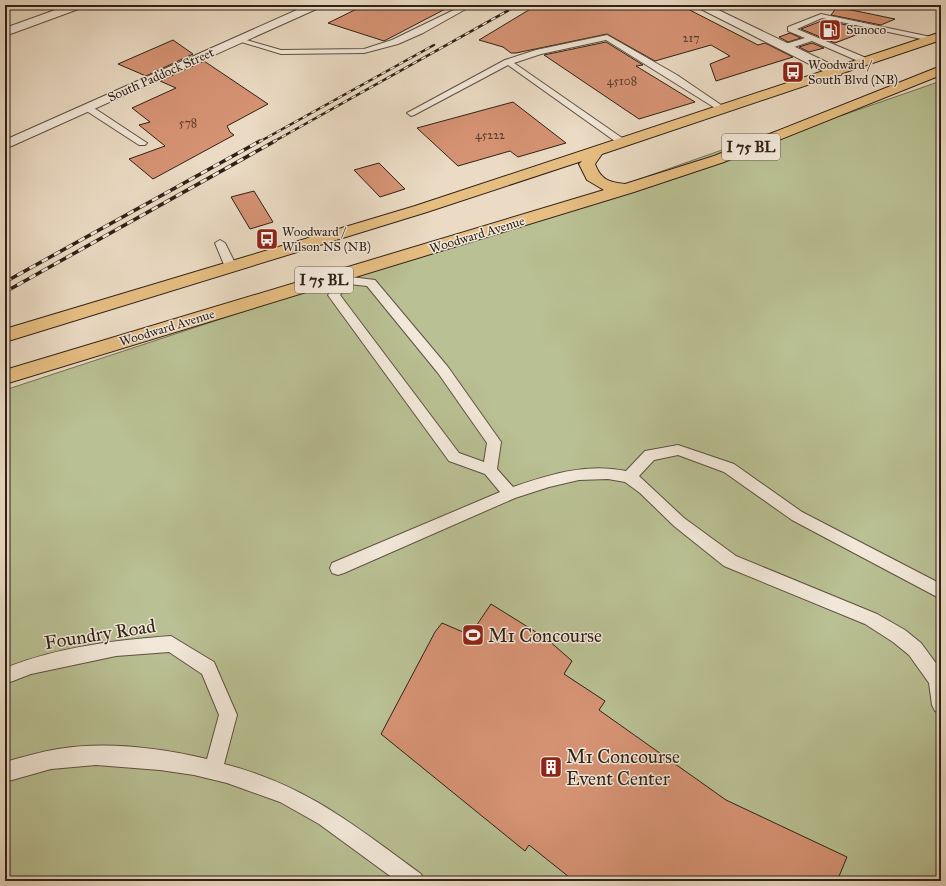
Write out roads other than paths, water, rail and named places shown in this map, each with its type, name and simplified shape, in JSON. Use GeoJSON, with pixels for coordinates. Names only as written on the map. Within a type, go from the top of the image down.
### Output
{"type":"FeatureCollection","features":[{"type":"Feature","properties":{"kind":"main road","name":"I 75 BL"},"geometry":{"type":"LineString","coordinates":[[5,336],[420,209],[868,62],[936,38]]}},
{"type":"Feature","properties":{"kind":"main road","name":"Woodward Avenue"},"geometry":{"type":"LineString","coordinates":[[5,377],[345,277],[720,159],[941,70]]}},
{"type":"Feature","properties":{"kind":"main road"},"geometry":{"type":"LineString","coordinates":[[597,151],[587,164],[592,177],[607,186],[628,189]]}},
{"type":"Feature","properties":{"kind":"street"},"geometry":{"type":"LineString","coordinates":[[5,32],[80,5]]}},
{"type":"Feature","properties":{"kind":"street","name":"South Paddock Street"},"geometry":{"type":"LineString","coordinates":[[5,145],[317,5]]}},
{"type":"Feature","properties":{"kind":"street"},"geometry":{"type":"LineString","coordinates":[[699,5],[836,72]]}},
{"type":"Feature","properties":{"kind":"lane"},"geometry":{"type":"LineString","coordinates":[[239,40],[281,52],[364,51],[395,42],[420,32],[469,5]]}},
{"type":"Feature","properties":{"kind":"lane"},"geometry":{"type":"LineString","coordinates":[[868,62],[791,29],[821,16],[936,38]]}},
{"type":"Feature","properties":{"kind":"lane"},"geometry":{"type":"LineString","coordinates":[[411,113],[508,62],[539,52],[607,37],[674,77],[723,109]]}},
{"type":"Feature","properties":{"kind":"lane"},"geometry":{"type":"LineString","coordinates":[[785,47],[812,38]]}},
{"type":"Feature","properties":{"kind":"lane"},"geometry":{"type":"LineString","coordinates":[[508,62],[622,142]]}},
{"type":"Feature","properties":{"kind":"lane"},"geometry":{"type":"LineString","coordinates":[[88,108],[142,143]]}},
{"type":"Feature","properties":{"kind":"lane"},"geometry":{"type":"LineString","coordinates":[[220,243],[230,267]]}},
{"type":"Feature","properties":{"kind":"lane"},"geometry":{"type":"LineString","coordinates":[[490,470],[494,442],[443,370],[372,283],[345,277],[334,295],[431,428],[454,457],[490,470],[510,494]]}},
{"type":"Feature","properties":{"kind":"lane"},"geometry":{"type":"LineString","coordinates":[[629,477],[650,455],[678,450],[730,468],[797,516],[941,592]]}},
{"type":"Feature","properties":{"kind":"lane"},"geometry":{"type":"LineString","coordinates":[[338,568],[510,494],[548,481],[579,474],[608,474],[629,477],[645,489],[679,522],[730,561],[871,619],[899,636],[915,649],[938,680],[941,705]]}},
{"type":"Feature","properties":{"kind":"lane","name":"Foundry Road"},"geometry":{"type":"LineString","coordinates":[[5,676],[31,666],[116,648],[171,644],[208,668],[228,715],[213,771]]}},
{"type":"Feature","properties":{"kind":"lane"},"geometry":{"type":"LineString","coordinates":[[5,772],[36,763],[66,757],[125,757],[213,771],[248,780],[312,808],[414,881]]}},
{"type":"Feature","properties":{"kind":"railway"},"geometry":{"type":"LineString","coordinates":[[273,142],[518,5]]}},
{"type":"Feature","properties":{"kind":"railway"},"geometry":{"type":"LineString","coordinates":[[259,142],[434,45]]}},
{"type":"Feature","properties":{"kind":"railway"},"geometry":{"type":"LineString","coordinates":[[5,282],[260,141]]}},
{"type":"Feature","properties":{"kind":"railway"},"geometry":{"type":"LineString","coordinates":[[5,292],[275,141]]}},
{"type":"Feature","properties":{"kind":"place","name":"Sunoco"},"geometry":{"type":"Point","coordinates":[830,30]}},
{"type":"Feature","properties":{"kind":"place","name":"Woodward / South Blvd (NB)"},"geometry":{"type":"Point","coordinates":[793,72]}},
{"type":"Feature","properties":{"kind":"place","name":"Woodward / Wilson NS (NB)"},"geometry":{"type":"Point","coordinates":[267,239]}},
{"type":"Feature","properties":{"kind":"place","name":"M1 Concourse"},"geometry":{"type":"Point","coordinates":[473,635]}},
{"type":"Feature","properties":{"kind":"place","name":"M1 Concourse Event Center"},"geometry":{"type":"Point","coordinates":[551,767]}}]}
